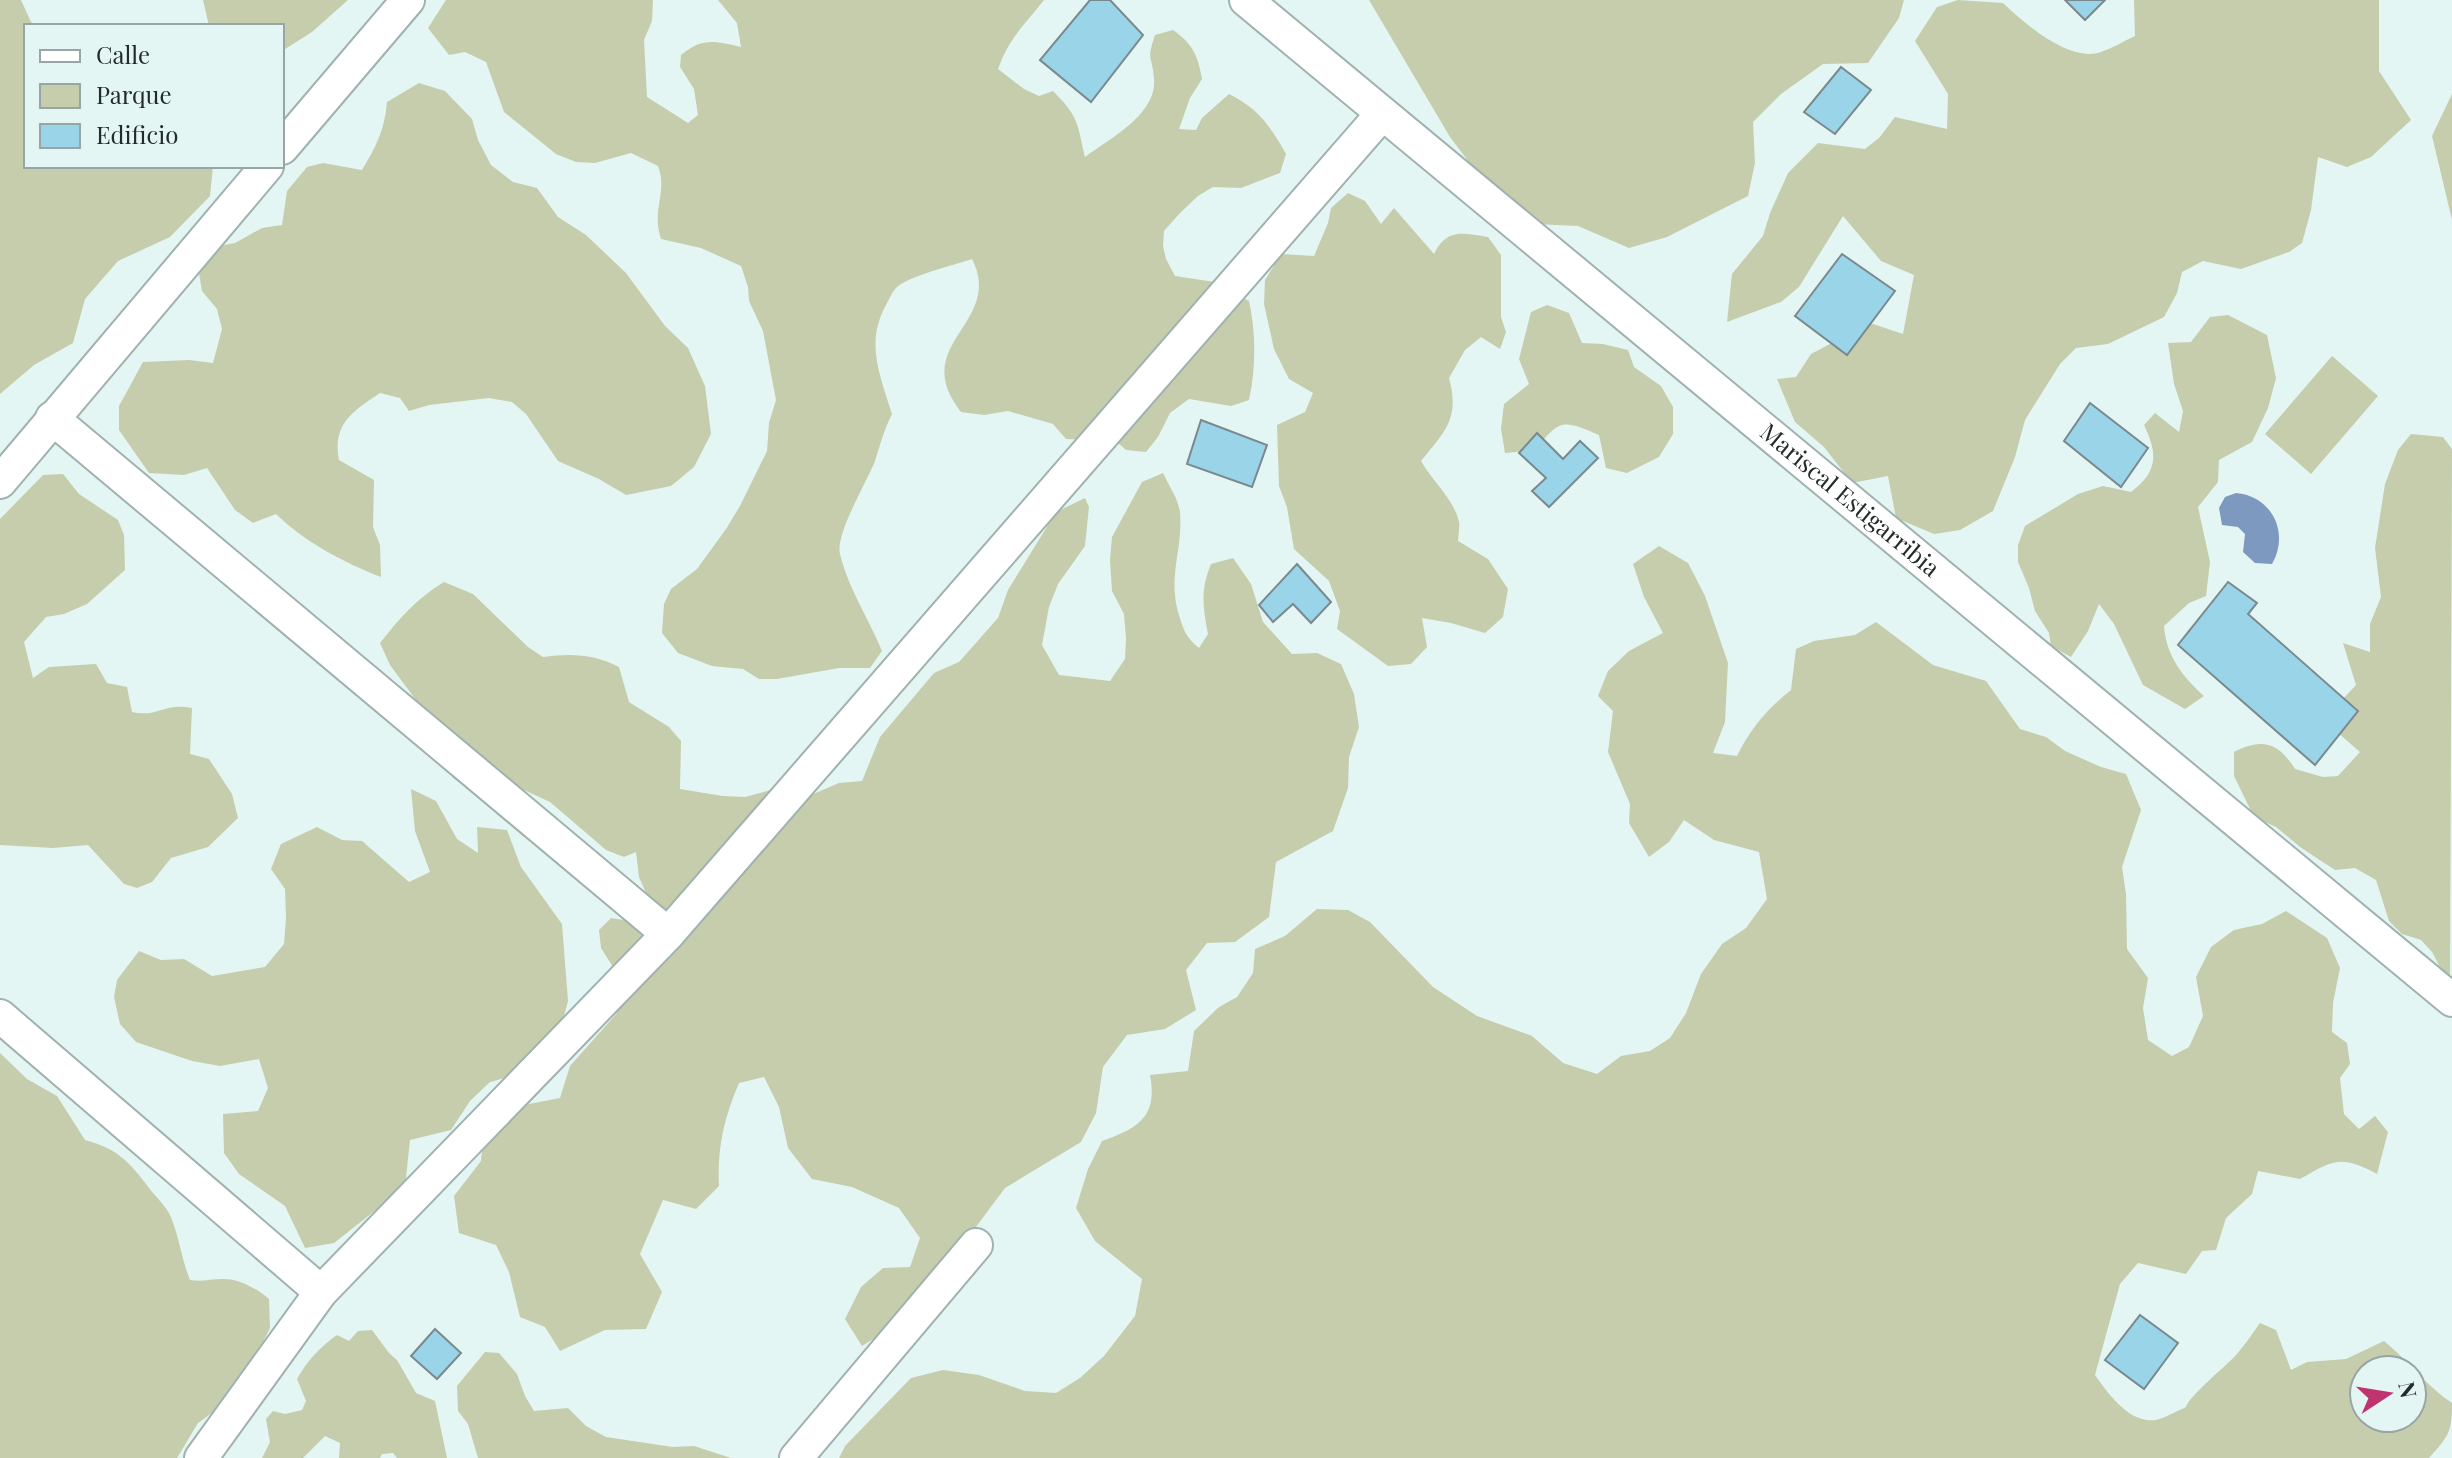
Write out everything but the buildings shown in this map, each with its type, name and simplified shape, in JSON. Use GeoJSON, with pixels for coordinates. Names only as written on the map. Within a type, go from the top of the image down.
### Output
{"type":"FeatureCollection","features":[{"type":"Feature","properties":{"kind":"street"},"geometry":{"type":"LineString","coordinates":[[284,146],[408,0]]}},
{"type":"Feature","properties":{"kind":"street","name":"Mariscal Estigarribia"},"geometry":{"type":"LineString","coordinates":[[1246,0],[2452,1000]]}},
{"type":"Feature","properties":{"kind":"street"},"geometry":{"type":"LineString","coordinates":[[201,1458],[321,1292],[668,934],[1382,114]]}},
{"type":"Feature","properties":{"kind":"street"},"geometry":{"type":"LineString","coordinates":[[0,482],[265,168]]}},
{"type":"Feature","properties":{"kind":"street"},"geometry":{"type":"LineString","coordinates":[[52,418],[668,934]]}},
{"type":"Feature","properties":{"kind":"street"},"geometry":{"type":"LineString","coordinates":[[0,1016],[321,1292]]}},
{"type":"Feature","properties":{"kind":"street"},"geometry":{"type":"LineString","coordinates":[[796,1458],[976,1245]]}},
{"type":"Feature","properties":{"kind":"green space"},"geometry":{"type":"Polygon","coordinates":[[[0,0],[21,0],[34,24],[24,24],[24,168],[213,168],[210,196],[170,237],[118,261],[85,299],[73,343],[34,365],[0,394],[0,0]]]}},
{"type":"Feature","properties":{"kind":"green space"},"geometry":{"type":"Polygon","coordinates":[[[203,0],[348,0],[312,32],[284,50],[284,24],[209,24],[203,0]]]}},
{"type":"Feature","properties":{"kind":"green space"},"geometry":{"type":"Polygon","coordinates":[[[446,0],[653,0],[652,21],[644,40],[647,97],[688,123],[698,115],[694,89],[680,67],[681,55],[696,45],[710,42],[741,47],[737,23],[718,0],[1044,0],[1013,40],[998,69],[1024,89],[1039,96],[1053,91],[1076,121],[1085,157],[1141,114],[1153,91],[1150,54],[1155,35],[1173,30],[1194,51],[1202,79],[1190,98],[1179,129],[1196,130],[1202,118],[1229,94],[1263,119],[1286,154],[1280,173],[1241,188],[1213,187],[1198,196],[1164,231],[1166,259],[1175,276],[1215,282],[1249,301],[1254,350],[1249,400],[1231,406],[1189,399],[1170,413],[1146,452],[1126,450],[1116,441],[1066,439],[1053,424],[1008,411],[984,415],[961,412],[947,388],[945,368],[949,350],[977,301],[979,281],[972,259],[910,279],[895,290],[876,333],[877,359],[892,414],[840,545],[848,579],[882,651],[870,668],[839,668],[777,679],[759,679],[743,669],[712,666],[678,653],[662,633],[664,604],[671,589],[697,569],[740,506],[767,451],[769,423],[776,400],[763,331],[749,301],[741,266],[701,248],[661,239],[658,219],[661,175],[658,166],[631,153],[595,163],[576,162],[556,154],[504,112],[486,62],[465,52],[449,55],[428,28],[446,0]]]}},
{"type":"Feature","properties":{"kind":"green space"},"geometry":{"type":"Polygon","coordinates":[[[1369,0],[1904,0],[1899,18],[1868,63],[1823,64],[1781,94],[1753,122],[1755,163],[1748,196],[1667,237],[1629,248],[1578,226],[1534,224],[1493,194],[1450,137],[1369,0]]]}},
{"type":"Feature","properties":{"kind":"green space"},"geometry":{"type":"Polygon","coordinates":[[[1958,0],[2003,3],[2061,47],[2088,54],[2101,52],[2135,36],[2134,0],[2379,0],[2379,71],[2411,120],[2371,157],[2347,167],[2318,157],[2311,210],[2302,243],[2289,252],[2241,269],[2203,261],[2182,272],[2177,293],[2164,317],[2108,344],[2076,348],[2060,364],[2025,420],[2015,457],[1993,511],[1960,530],[1934,534],[1896,518],[1888,476],[1852,483],[1824,447],[1795,422],[1777,379],[1796,377],[1811,354],[1843,337],[1861,320],[1903,334],[1914,275],[1881,261],[1843,216],[1799,287],[1781,302],[1727,322],[1732,274],[1763,236],[1788,173],[1818,143],[1865,149],[1879,138],[1895,117],[1947,129],[1948,94],[1915,41],[1937,7],[1958,0]]]}},
{"type":"Feature","properties":{"kind":"green space"},"geometry":{"type":"Polygon","coordinates":[[[419,83],[445,91],[472,119],[478,140],[491,165],[513,182],[537,188],[558,217],[586,235],[626,273],[665,326],[688,348],[705,386],[711,434],[694,467],[671,486],[626,495],[558,461],[526,414],[512,402],[489,398],[429,405],[409,411],[400,398],[380,393],[347,420],[339,437],[338,448],[339,460],[374,480],[373,527],[380,545],[381,577],[326,551],[276,514],[253,523],[235,510],[207,468],[184,475],[149,473],[119,430],[119,406],[143,362],[189,360],[213,363],[222,329],[217,309],[202,291],[198,267],[224,245],[235,243],[262,228],[282,225],[287,191],[307,167],[323,163],[362,170],[379,138],[387,102],[419,83]]]}},
{"type":"Feature","properties":{"kind":"green space"},"geometry":{"type":"Polygon","coordinates":[[[2452,94],[2452,220],[2432,136],[2452,94]]]}},
{"type":"Feature","properties":{"kind":"green space"},"geometry":{"type":"Polygon","coordinates":[[[1348,193],[1365,201],[1381,224],[1394,208],[1434,254],[1444,240],[1463,234],[1488,237],[1501,255],[1501,317],[1506,332],[1500,349],[1481,337],[1465,350],[1449,378],[1453,404],[1448,424],[1421,461],[1456,514],[1458,541],[1488,559],[1508,589],[1503,617],[1485,633],[1422,618],[1427,647],[1411,664],[1388,666],[1337,629],[1340,611],[1329,581],[1294,549],[1287,507],[1279,486],[1277,425],[1305,412],[1313,393],[1289,379],[1274,349],[1264,304],[1265,280],[1281,254],[1314,256],[1331,208],[1348,193]]]}},
{"type":"Feature","properties":{"kind":"green space"},"geometry":{"type":"Polygon","coordinates":[[[1547,305],[1569,313],[1582,343],[1628,350],[1634,367],[1661,386],[1673,407],[1673,434],[1659,457],[1627,473],[1606,468],[1599,435],[1569,425],[1556,427],[1535,450],[1505,453],[1501,429],[1504,404],[1529,384],[1519,359],[1531,312],[1547,305]]]}},
{"type":"Feature","properties":{"kind":"green space"},"geometry":{"type":"Polygon","coordinates":[[[2228,315],[2267,335],[2276,378],[2268,408],[2252,442],[2219,460],[2218,482],[2198,507],[2210,562],[2206,596],[2189,603],[2164,626],[2168,647],[2177,665],[2204,696],[2185,709],[2143,685],[2114,624],[2099,604],[2088,631],[2071,657],[2051,646],[2049,633],[2035,611],[2018,562],[2018,545],[2025,526],[2078,494],[2103,486],[2131,492],[2140,485],[2153,462],[2152,445],[2144,425],[2155,413],[2179,432],[2183,411],[2174,384],[2168,343],[2191,342],[2210,317],[2228,315]]]}},
{"type":"Feature","properties":{"kind":"green space"},"geometry":{"type":"Polygon","coordinates":[[[2332,356],[2378,396],[2311,474],[2265,434],[2332,356]]]}},
{"type":"Feature","properties":{"kind":"green space"},"geometry":{"type":"Polygon","coordinates":[[[2411,434],[2443,437],[2452,449],[2450,986],[2432,952],[2421,940],[2402,934],[2389,921],[2376,880],[2355,868],[2335,870],[2276,827],[2254,817],[2234,776],[2234,752],[2253,745],[2276,748],[2295,769],[2323,777],[2338,776],[2360,752],[2323,720],[2356,685],[2343,643],[2370,652],[2370,624],[2381,597],[2375,548],[2385,484],[2398,450],[2411,434]]]}},
{"type":"Feature","properties":{"kind":"green space"},"geometry":{"type":"Polygon","coordinates":[[[1163,473],[1179,508],[1175,599],[1183,628],[1190,639],[1199,648],[1208,634],[1204,599],[1211,564],[1233,558],[1251,584],[1263,622],[1292,654],[1317,653],[1341,664],[1354,694],[1359,727],[1349,757],[1348,788],[1333,831],[1276,862],[1269,917],[1235,942],[1207,943],[1186,970],[1196,1010],[1165,1029],[1127,1035],[1103,1067],[1096,1113],[1081,1142],[1005,1188],[909,1317],[862,1346],[845,1319],[861,1287],[883,1268],[910,1267],[920,1238],[899,1208],[852,1187],[812,1179],[788,1148],[779,1107],[764,1077],[739,1083],[723,1133],[719,1186],[696,1209],[663,1200],[640,1254],[662,1292],[646,1329],[605,1330],[560,1351],[545,1327],[520,1317],[509,1272],[496,1245],[459,1233],[454,1196],[481,1161],[484,1123],[529,1104],[560,1098],[570,1066],[617,1013],[613,967],[601,948],[599,930],[611,918],[630,921],[649,900],[639,877],[636,852],[624,857],[606,850],[550,802],[524,790],[485,800],[453,778],[433,723],[390,665],[380,643],[409,610],[444,582],[473,594],[528,647],[543,657],[582,656],[601,659],[619,667],[629,702],[669,727],[681,741],[680,789],[723,796],[745,797],[771,790],[811,795],[839,783],[862,781],[880,737],[934,673],[959,662],[998,618],[1008,590],[1056,512],[1085,498],[1089,507],[1085,546],[1058,584],[1049,607],[1042,645],[1059,675],[1110,681],[1125,659],[1126,638],[1124,614],[1112,591],[1112,537],[1142,482],[1163,473]]]}},
{"type":"Feature","properties":{"kind":"green space"},"geometry":{"type":"Polygon","coordinates":[[[63,474],[79,494],[118,520],[124,535],[125,570],[87,604],[64,614],[46,617],[24,642],[33,678],[49,667],[96,664],[107,683],[127,687],[132,712],[192,708],[190,754],[209,759],[232,794],[238,818],[208,847],[171,858],[152,882],[137,888],[124,884],[88,845],[53,848],[0,845],[0,519],[43,475],[63,474]]]}},
{"type":"Feature","properties":{"kind":"green space"},"geometry":{"type":"Polygon","coordinates":[[[1659,546],[1688,563],[1705,596],[1728,663],[1725,722],[1713,753],[1737,756],[1760,720],[1791,690],[1796,649],[1814,641],[1855,635],[1876,622],[1933,665],[1986,681],[2020,729],[2046,737],[2065,751],[2101,767],[2126,774],[2141,810],[2122,867],[2127,949],[2148,978],[2143,1008],[2148,1040],[2172,1056],[2189,1047],[2203,1016],[2196,977],[2211,947],[2234,930],[2262,924],[2286,911],[2327,938],[2340,968],[2333,1003],[2332,1032],[2347,1043],[2350,1064],[2340,1078],[2344,1114],[2359,1129],[2375,1116],[2388,1132],[2377,1174],[2346,1162],[2321,1167],[2300,1179],[2258,1171],[2252,1194],[2226,1218],[2216,1250],[2202,1251],[2186,1274],[2138,1263],[2120,1284],[2095,1375],[2128,1412],[2146,1420],[2156,1420],[2186,1407],[2236,1355],[2260,1323],[2276,1330],[2291,1370],[2307,1362],[2348,1358],[2348,1434],[2428,1434],[2428,1383],[2452,1403],[2448,1433],[2429,1458],[839,1458],[845,1446],[911,1378],[943,1370],[979,1375],[1025,1391],[1056,1393],[1080,1378],[1104,1356],[1135,1316],[1142,1279],[1095,1241],[1076,1208],[1088,1169],[1102,1141],[1126,1131],[1148,1111],[1152,1089],[1150,1075],[1188,1071],[1194,1031],[1219,1007],[1237,997],[1253,973],[1255,949],[1285,936],[1317,909],[1348,910],[1370,922],[1433,987],[1477,1016],[1532,1036],[1563,1063],[1597,1074],[1621,1056],[1650,1051],[1670,1038],[1686,1013],[1701,974],[1722,944],[1746,928],[1767,899],[1759,852],[1714,840],[1684,820],[1669,842],[1649,857],[1629,823],[1630,804],[1608,752],[1613,711],[1598,696],[1608,671],[1629,651],[1663,633],[1644,597],[1633,564],[1659,546]]]}},
{"type":"Feature","properties":{"kind":"green space"},"geometry":{"type":"Polygon","coordinates":[[[411,789],[436,801],[457,839],[478,853],[477,827],[507,830],[521,867],[562,924],[568,1001],[563,1020],[515,1075],[490,1082],[470,1101],[451,1130],[410,1140],[405,1187],[334,1243],[305,1248],[285,1206],[239,1174],[224,1153],[223,1114],[258,1111],[268,1088],[259,1059],[220,1066],[192,1061],[136,1042],[120,1024],[114,997],[117,980],[139,951],[161,960],[184,959],[212,976],[265,967],[284,944],[286,918],[285,889],[271,869],[281,844],[317,827],[342,840],[362,841],[409,882],[430,872],[415,831],[411,789]]]}},
{"type":"Feature","properties":{"kind":"green space"},"geometry":{"type":"Polygon","coordinates":[[[0,1053],[27,1079],[57,1096],[85,1140],[117,1154],[138,1174],[169,1213],[190,1280],[235,1280],[269,1299],[270,1328],[258,1352],[220,1407],[198,1423],[177,1458],[0,1458],[0,1053]]]}},
{"type":"Feature","properties":{"kind":"green space"},"geometry":{"type":"Polygon","coordinates":[[[372,1330],[397,1360],[416,1393],[435,1401],[447,1458],[397,1458],[393,1453],[382,1454],[380,1458],[339,1458],[340,1443],[325,1436],[303,1458],[262,1458],[270,1442],[266,1419],[273,1411],[285,1414],[302,1410],[306,1401],[297,1379],[310,1360],[337,1335],[349,1341],[358,1331],[372,1330]]]}},
{"type":"Feature","properties":{"kind":"green space"},"geometry":{"type":"Polygon","coordinates":[[[2384,1341],[2399,1354],[2357,1354],[2384,1341]]]}},
{"type":"Feature","properties":{"kind":"green space"},"geometry":{"type":"Polygon","coordinates":[[[485,1352],[499,1353],[517,1374],[534,1411],[568,1408],[586,1426],[606,1437],[673,1447],[694,1446],[731,1458],[478,1458],[468,1424],[458,1411],[457,1386],[485,1352]]]}},
{"type":"Feature","properties":{"kind":"water"},"geometry":{"type":"Polygon","coordinates":[[[2236,493],[2259,501],[2274,518],[2279,540],[2272,564],[2255,563],[2243,552],[2245,534],[2238,527],[2222,525],[2219,508],[2225,497],[2236,493]]]}}]}
